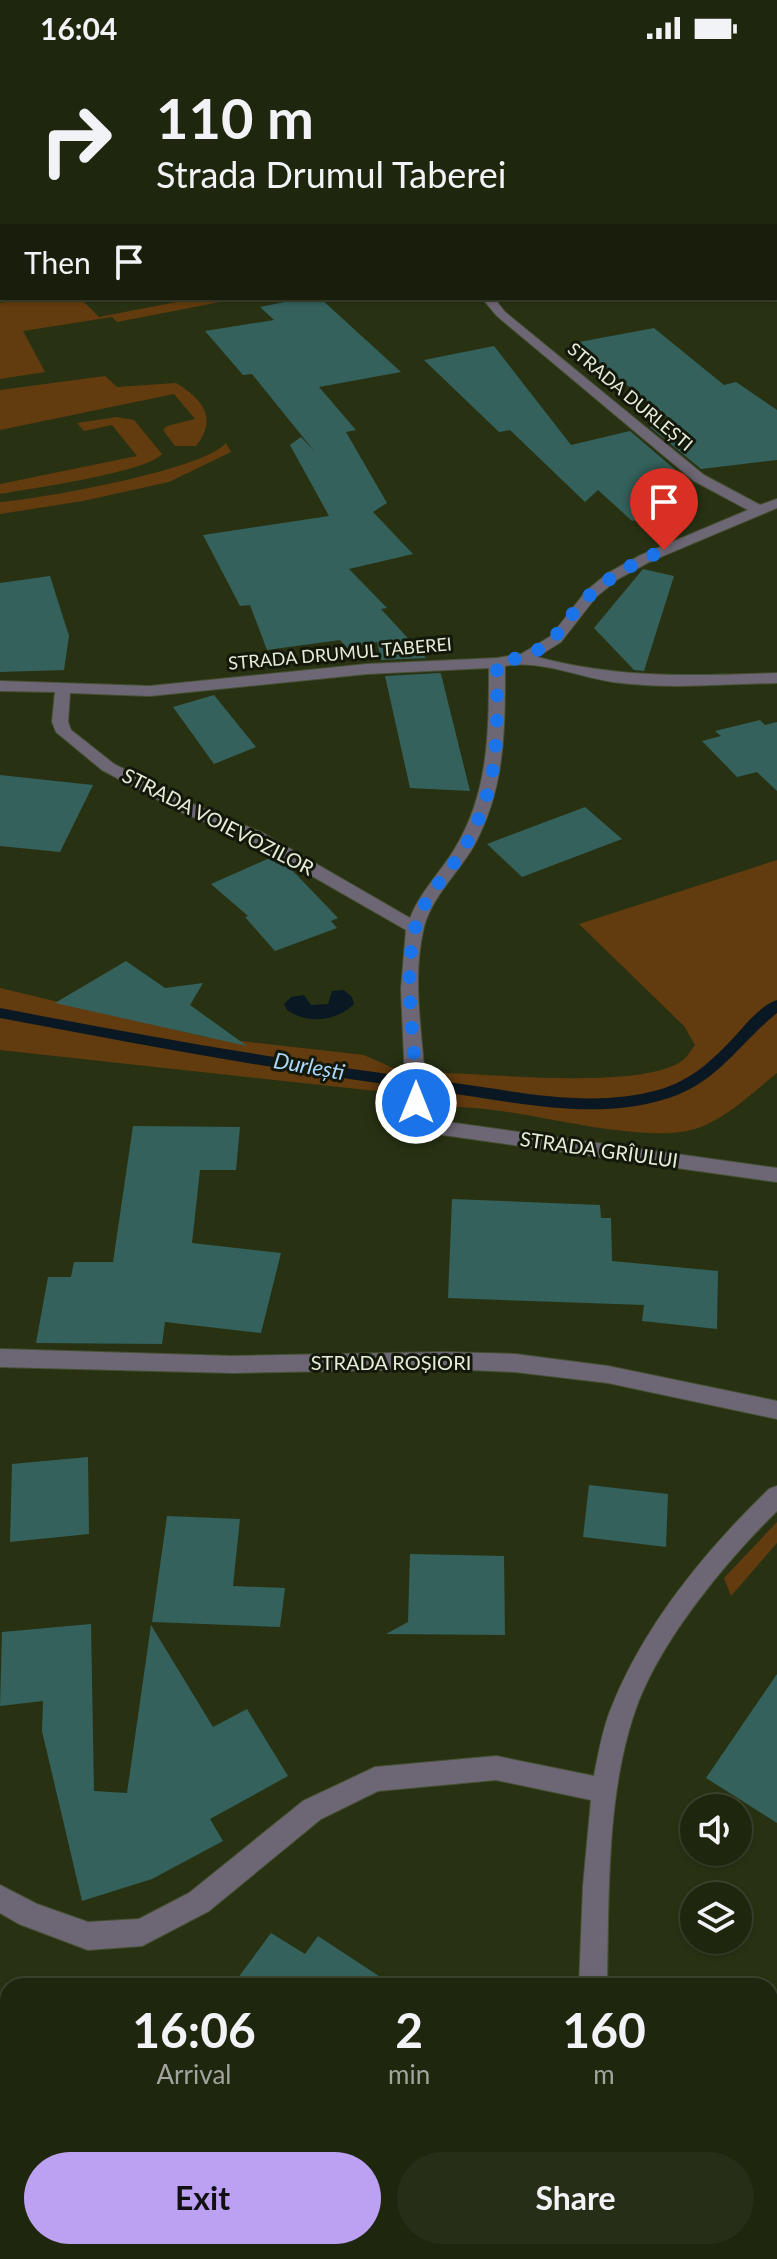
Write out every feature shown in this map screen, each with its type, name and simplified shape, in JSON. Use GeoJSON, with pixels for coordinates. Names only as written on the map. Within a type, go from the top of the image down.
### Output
{"type":"FeatureCollection","features":[{"type":"Feature","properties":{"kind":"street","name":"STRADA DURLEȘTI"},"geometry":{"type":"LineString","coordinates":[[490,300],[501,314],[689,470],[720,492],[759,510]]}},
{"type":"Feature","properties":{"kind":"street","name":"STRADA DRUMUL TABEREI"},"geometry":{"type":"LineString","coordinates":[[0,686],[150,691],[367,669],[497,663],[525,658],[556,639],[591,594],[613,576],[646,558],[777,503]]}},
{"type":"Feature","properties":{"kind":"street"},"geometry":{"type":"LineString","coordinates":[[525,658],[577,672],[623,679],[777,678]]}},
{"type":"Feature","properties":{"kind":"street"},"geometry":{"type":"LineString","coordinates":[[415,928],[427,897],[461,854],[485,808],[495,768],[497,663]]}},
{"type":"Feature","properties":{"kind":"street","name":"STRADA VOIEVOZILOR"},"geometry":{"type":"LineString","coordinates":[[63,690],[60,722],[64,732],[108,767],[187,808],[257,837],[415,928]]}},
{"type":"Feature","properties":{"kind":"street","name":"STRADA GRÎULUI"},"geometry":{"type":"LineString","coordinates":[[415,928],[411,974],[420,1110],[443,1128],[777,1175]]}},
{"type":"Feature","properties":{"kind":"street","name":"STRADA ROȘIORI"},"geometry":{"type":"LineString","coordinates":[[0,1358],[79,1363],[265,1364],[430,1360],[528,1364],[603,1374],[777,1410]]}},
{"type":"Feature","properties":{"kind":"street"},"geometry":{"type":"LineString","coordinates":[[593,1978],[599,1843],[620,1717],[650,1654],[715,1560],[777,1496]]}},
{"type":"Feature","properties":{"kind":"street"},"geometry":{"type":"LineString","coordinates":[[0,1898],[29,1915],[88,1936],[142,1932],[199,1902],[312,1810],[375,1779],[496,1768],[606,1791]]}},
{"type":"Feature","properties":{"kind":"shaded area"},"geometry":{"type":"Polygon","coordinates":[[[15,300],[82,300],[99,317],[187,300],[231,300],[117,322],[112,317],[23,331],[45,372],[0,379],[0,303],[15,300]]]}},
{"type":"Feature","properties":{"kind":"shaded area"},"geometry":{"type":"Polygon","coordinates":[[[105,376],[117,387],[176,383],[186,389],[204,410],[206,427],[203,436],[196,446],[175,446],[163,430],[167,426],[195,419],[174,394],[0,430],[0,390],[105,376]]]}},
{"type":"Feature","properties":{"kind":"shaded area"},"geometry":{"type":"Polygon","coordinates":[[[117,417],[134,420],[162,454],[152,461],[112,473],[0,494],[0,484],[137,456],[112,425],[84,431],[77,423],[117,417]]]}},
{"type":"Feature","properties":{"kind":"shaded area"},"geometry":{"type":"Polygon","coordinates":[[[226,443],[231,452],[169,482],[83,501],[0,514],[0,502],[83,489],[155,473],[211,453],[226,443]]]}},
{"type":"Feature","properties":{"kind":"shaded area"},"geometry":{"type":"Polygon","coordinates":[[[777,860],[777,1073],[731,1110],[701,1127],[656,1133],[599,1128],[485,1109],[431,1105],[431,1078],[443,1073],[604,1078],[664,1069],[683,1060],[695,1045],[684,1026],[579,924],[777,860]]]}},
{"type":"Feature","properties":{"kind":"shaded area"},"geometry":{"type":"Polygon","coordinates":[[[0,988],[206,1037],[364,1055],[402,1072],[402,1086],[391,1092],[376,1091],[0,1050],[0,988]]]}},
{"type":"Feature","properties":{"kind":"shaded area"},"geometry":{"type":"Polygon","coordinates":[[[777,1522],[777,1543],[731,1596],[724,1578],[777,1522]]]}},
{"type":"Feature","properties":{"kind":"water"},"geometry":{"type":"Polygon","coordinates":[[[344,990],[352,997],[354,1004],[330,1018],[303,1018],[287,1010],[284,1004],[291,997],[304,995],[311,1005],[328,1004],[332,991],[344,990]]]}},
{"type":"Feature","properties":{"kind":"building"},"geometry":{"type":"Polygon","coordinates":[[[295,300],[322,300],[401,372],[319,387],[356,430],[346,432],[387,503],[373,512],[413,554],[349,569],[387,608],[381,609],[426,658],[381,660],[377,642],[348,649],[340,640],[267,650],[250,605],[240,606],[203,535],[329,516],[290,445],[301,437],[315,452],[252,374],[243,375],[205,331],[274,320],[260,307],[295,300]]]}},
{"type":"Feature","properties":{"kind":"building"},"geometry":{"type":"Polygon","coordinates":[[[654,328],[724,385],[736,382],[777,410],[777,460],[701,469],[650,427],[674,422],[574,343],[654,328]]]}},
{"type":"Feature","properties":{"kind":"building"},"geometry":{"type":"Polygon","coordinates":[[[494,346],[571,445],[630,431],[678,472],[652,475],[690,508],[632,521],[598,490],[585,502],[510,430],[499,432],[424,360],[494,346]]]}},
{"type":"Feature","properties":{"kind":"building"},"geometry":{"type":"Polygon","coordinates":[[[643,569],[674,576],[644,671],[634,670],[594,628],[643,569]]]}},
{"type":"Feature","properties":{"kind":"building"},"geometry":{"type":"Polygon","coordinates":[[[50,576],[69,636],[64,670],[0,672],[0,583],[50,576]]]}},
{"type":"Feature","properties":{"kind":"building"},"geometry":{"type":"Polygon","coordinates":[[[440,673],[470,791],[410,788],[385,676],[440,673]]]}},
{"type":"Feature","properties":{"kind":"building"},"geometry":{"type":"Polygon","coordinates":[[[214,695],[256,747],[214,764],[173,707],[214,695]]]}},
{"type":"Feature","properties":{"kind":"building"},"geometry":{"type":"Polygon","coordinates":[[[760,720],[765,725],[777,722],[777,791],[757,772],[737,777],[702,741],[721,736],[715,731],[760,720]]]}},
{"type":"Feature","properties":{"kind":"building"},"geometry":{"type":"Polygon","coordinates":[[[0,775],[93,785],[60,852],[0,846],[0,775]]]}},
{"type":"Feature","properties":{"kind":"building"},"geometry":{"type":"Polygon","coordinates":[[[585,807],[622,839],[522,877],[487,844],[585,807]]]}},
{"type":"Feature","properties":{"kind":"building"},"geometry":{"type":"Polygon","coordinates":[[[272,857],[291,869],[338,918],[331,921],[337,928],[275,951],[245,917],[248,916],[211,884],[272,857]]]}},
{"type":"Feature","properties":{"kind":"building"},"geometry":{"type":"Polygon","coordinates":[[[126,961],[165,988],[203,983],[190,1005],[247,1046],[55,1003],[126,961]]]}},
{"type":"Feature","properties":{"kind":"building"},"geometry":{"type":"Polygon","coordinates":[[[133,1126],[240,1127],[236,1170],[200,1170],[192,1243],[281,1253],[261,1333],[165,1322],[162,1344],[36,1343],[48,1277],[71,1277],[74,1262],[113,1262],[133,1126]]]}},
{"type":"Feature","properties":{"kind":"building"},"geometry":{"type":"Polygon","coordinates":[[[452,1199],[600,1205],[601,1218],[611,1218],[612,1261],[718,1271],[717,1329],[642,1321],[644,1305],[448,1298],[452,1199]]]}},
{"type":"Feature","properties":{"kind":"building"},"geometry":{"type":"Polygon","coordinates":[[[88,1457],[89,1534],[10,1542],[12,1464],[88,1457]]]}},
{"type":"Feature","properties":{"kind":"building"},"geometry":{"type":"Polygon","coordinates":[[[589,1485],[668,1494],[666,1547],[583,1537],[589,1485]]]}},
{"type":"Feature","properties":{"kind":"building"},"geometry":{"type":"Polygon","coordinates":[[[167,1516],[240,1519],[233,1586],[285,1588],[280,1627],[152,1622],[167,1516]]]}},
{"type":"Feature","properties":{"kind":"building"},"geometry":{"type":"Polygon","coordinates":[[[410,1554],[504,1556],[505,1635],[386,1634],[408,1622],[410,1554]]]}},
{"type":"Feature","properties":{"kind":"building"},"geometry":{"type":"Polygon","coordinates":[[[91,1624],[94,1791],[127,1793],[151,1625],[213,1727],[247,1709],[288,1776],[210,1819],[223,1841],[152,1879],[82,1901],[42,1731],[43,1701],[0,1706],[2,1632],[91,1624]]]}},
{"type":"Feature","properties":{"kind":"building"},"geometry":{"type":"Polygon","coordinates":[[[777,1674],[777,1823],[752,1807],[752,1794],[731,1794],[706,1778],[777,1674]]]}},
{"type":"Feature","properties":{"kind":"building"},"geometry":{"type":"Polygon","coordinates":[[[271,1933],[305,1954],[318,1936],[382,1978],[238,1978],[271,1933]]]}},
{"type":"Feature","properties":{"kind":"waterway","name":"Durlești"},"geometry":{"type":"LineString","coordinates":[[0,1013],[287,1065],[402,1082],[563,1102],[615,1103],[665,1094],[701,1077],[777,1005]]}},
{"type":"Feature","properties":{"kind":"route"},"geometry":{"type":"LineString","coordinates":[[416,1103],[411,974],[415,928],[427,897],[461,854],[485,808],[495,768],[497,663],[525,658],[547,647],[591,594],[613,576],[664,550]]}}]}
